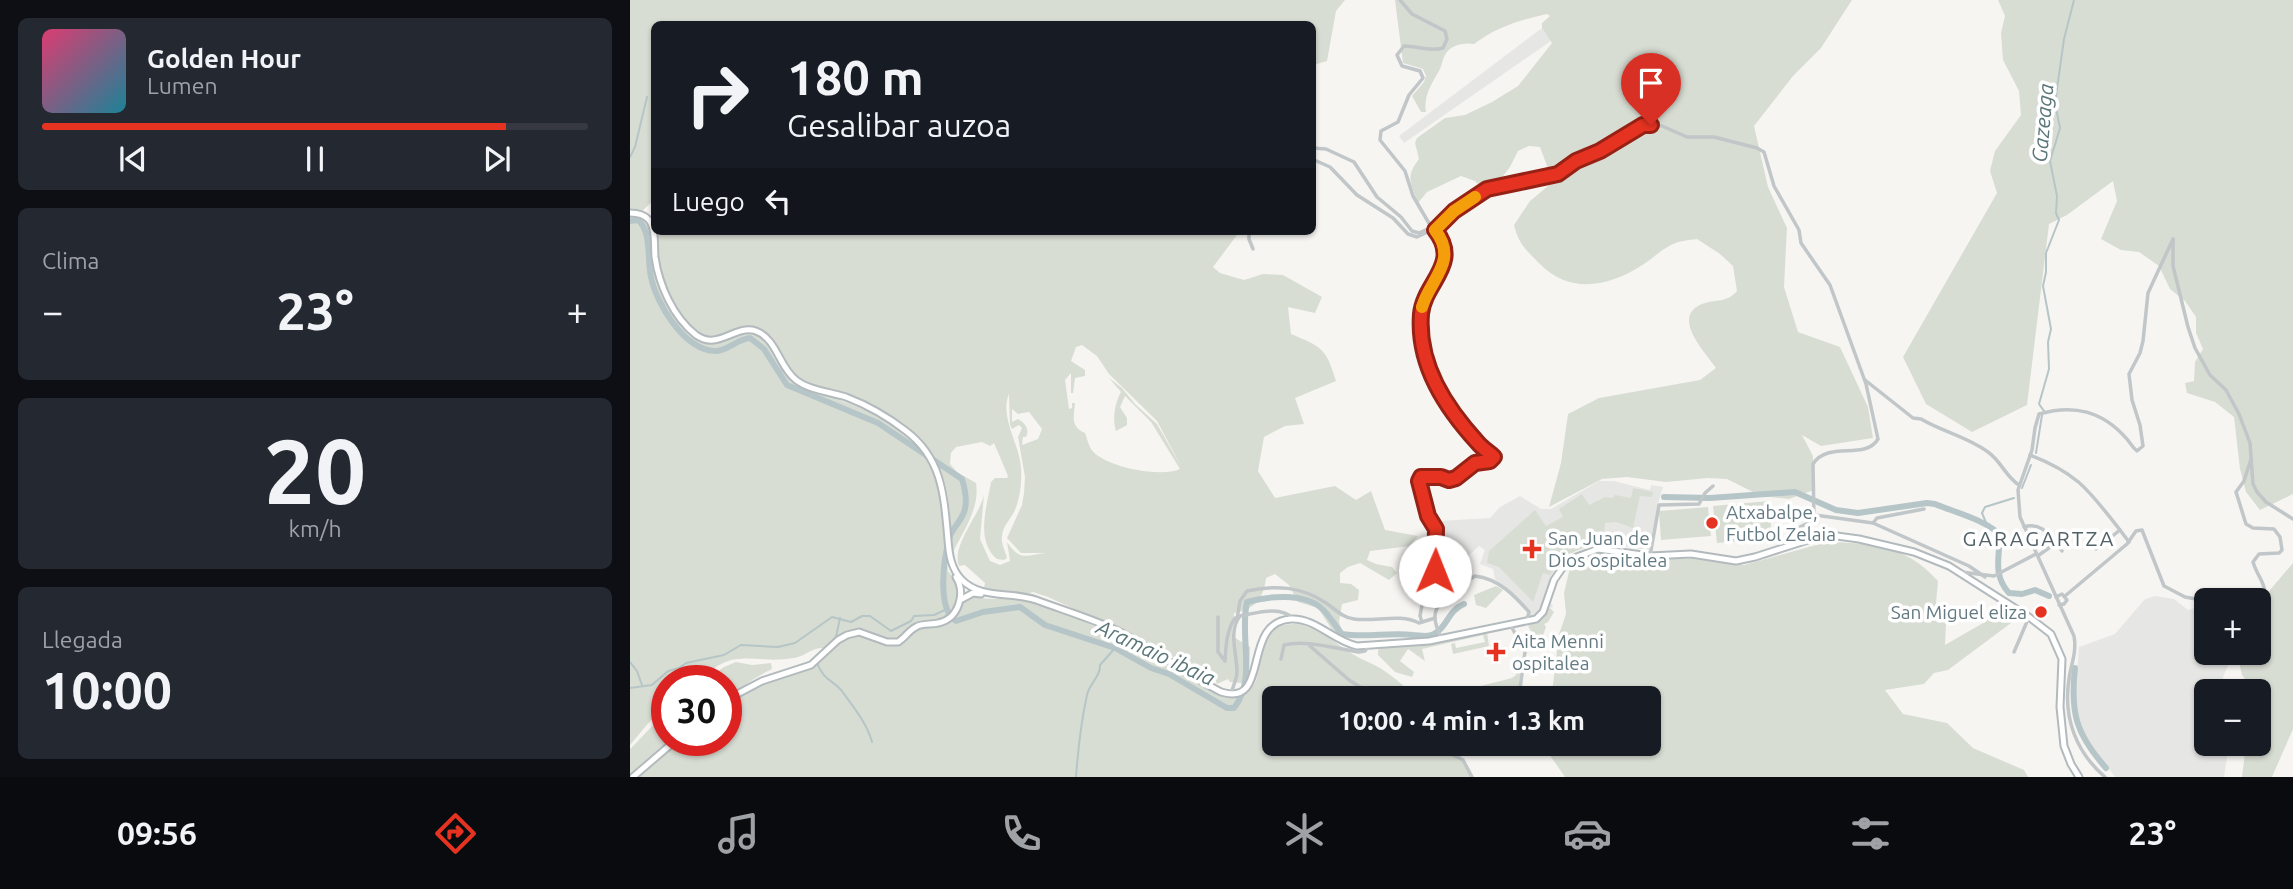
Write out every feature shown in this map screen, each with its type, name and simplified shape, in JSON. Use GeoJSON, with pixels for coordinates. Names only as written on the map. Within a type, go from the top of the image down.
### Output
{"type":"FeatureCollection","features":[{"type":"Feature","properties":{"kind":"main road"},"geometry":{"type":"LineString","coordinates":[[630,214],[644,216],[651,224]]}},
{"type":"Feature","properties":{"kind":"main road"},"geometry":{"type":"LineString","coordinates":[[652,235],[662,286],[675,311],[697,335],[714,341],[747,330],[760,333],[767,338],[795,380],[870,408],[908,433],[929,455],[937,469],[945,497],[949,553],[953,574],[963,595]]}},
{"type":"Feature","properties":{"kind":"main road"},"geometry":{"type":"LineString","coordinates":[[952,564],[959,576],[982,592],[1028,597],[1115,630],[1217,690],[1231,694],[1240,692],[1249,685],[1259,643],[1265,632],[1278,622],[1294,619],[1315,625],[1346,643],[1369,646],[1440,637],[1528,622],[1542,615],[1555,580],[1563,567],[1574,558],[1598,549],[1650,556],[1690,554],[1736,561],[1825,536],[1859,538],[1931,558],[1958,571],[2051,634],[2060,652],[2061,727],[2071,764],[2079,777]]}},
{"type":"Feature","properties":{"kind":"main road"},"geometry":{"type":"LineString","coordinates":[[742,692],[762,681],[811,664],[838,639],[847,635],[859,632],[887,642],[898,642],[916,626],[942,623],[953,613],[969,585]]}},
{"type":"Feature","properties":{"kind":"main road"},"geometry":{"type":"LineString","coordinates":[[963,595],[991,594]]}},
{"type":"Feature","properties":{"kind":"main road"},"geometry":{"type":"LineString","coordinates":[[633,777],[657,756]]}},
{"type":"Feature","properties":{"kind":"street"},"geometry":{"type":"LineString","coordinates":[[1400,0],[1412,14],[1447,34],[1446,44],[1438,50],[1411,46],[1404,46],[1400,50],[1397,55],[1402,66],[1420,71],[1423,78],[1409,95],[1398,122],[1385,128],[1380,135],[1382,145],[1405,172],[1413,196],[1444,247],[1440,273],[1427,293],[1421,316],[1424,349],[1432,379],[1458,421],[1480,446],[1494,457],[1490,461],[1475,463],[1456,478],[1449,480],[1421,477],[1419,481],[1428,516],[1436,529],[1435,571],[1451,592]]}},
{"type":"Feature","properties":{"kind":"street"},"geometry":{"type":"LineString","coordinates":[[1316,161],[1330,167],[1357,195],[1393,218],[1408,234],[1417,237],[1434,229],[1454,211],[1487,189],[1558,174],[1576,161],[1600,151],[1646,124],[1687,137],[1710,136],[1757,148],[1766,156],[1774,186],[1799,230],[1801,243],[1830,285],[1864,379],[1878,439],[1875,445],[1867,448],[1834,451],[1816,458],[1813,464],[1814,520],[1788,533],[1793,544]]}},
{"type":"Feature","properties":{"kind":"street"},"geometry":{"type":"LineString","coordinates":[[1316,148],[1326,149],[1354,162],[1377,197],[1401,217],[1412,232],[1434,229]]}},
{"type":"Feature","properties":{"kind":"street"},"geometry":{"type":"LineString","coordinates":[[1249,235],[1253,249]]}},
{"type":"Feature","properties":{"kind":"street"},"geometry":{"type":"LineString","coordinates":[[2105,777],[2082,753],[2073,733],[2068,692],[2076,648],[2074,636],[2024,527],[2018,504],[2019,485],[2030,456],[2037,416],[2053,410],[2097,414],[2137,451],[2143,446],[2129,374],[2143,341],[2145,310],[2152,281],[2173,239],[2172,262],[2175,277],[2195,348],[2210,375],[2226,390],[2235,405],[2249,440],[2252,476],[2257,492],[2266,502],[2293,519]]}},
{"type":"Feature","properties":{"kind":"street"},"geometry":{"type":"LineString","coordinates":[[1864,379],[1909,416],[1965,439],[1989,453],[2019,485]]}},
{"type":"Feature","properties":{"kind":"street"},"geometry":{"type":"LineString","coordinates":[[2030,456],[2071,474],[2129,542]]}},
{"type":"Feature","properties":{"kind":"street"},"geometry":{"type":"LineString","coordinates":[[2251,459],[2245,481],[2236,494],[2245,521],[2253,528],[2270,528],[2276,531],[2283,548],[2279,553],[2259,554],[2254,559],[2253,564],[2265,588]]}},
{"type":"Feature","properties":{"kind":"street"},"geometry":{"type":"LineString","coordinates":[[1650,556],[1659,505],[1695,505],[1713,486]]}},
{"type":"Feature","properties":{"kind":"street"},"geometry":{"type":"LineString","coordinates":[[1873,523],[1877,518],[1924,509]]}},
{"type":"Feature","properties":{"kind":"street"},"geometry":{"type":"LineString","coordinates":[[1815,514],[1873,523],[1969,566],[1985,577]]}},
{"type":"Feature","properties":{"kind":"street"},"geometry":{"type":"LineString","coordinates":[[2024,527],[2040,527],[2062,551]]}},
{"type":"Feature","properties":{"kind":"street"},"geometry":{"type":"LineString","coordinates":[[2096,549],[2120,530]]}},
{"type":"Feature","properties":{"kind":"street"},"geometry":{"type":"LineString","coordinates":[[2065,596],[2129,542],[2136,531],[2144,531],[2160,581],[2183,597],[2194,599]]}},
{"type":"Feature","properties":{"kind":"street"},"geometry":{"type":"LineString","coordinates":[[1958,571],[1985,577],[1998,575],[2056,544]]}},
{"type":"Feature","properties":{"kind":"street"},"geometry":{"type":"LineString","coordinates":[[1440,637],[1435,618],[1437,609],[1451,592],[1475,576],[1491,579],[1505,588],[1529,612],[1528,622]]}},
{"type":"Feature","properties":{"kind":"street"},"geometry":{"type":"LineString","coordinates":[[1231,694],[1237,676],[1234,640],[1237,619],[1240,601],[1247,591],[1286,587],[1310,594],[1352,619],[1411,619],[1420,623],[1435,618]]}},
{"type":"Feature","properties":{"kind":"street"},"geometry":{"type":"LineString","coordinates":[[2055,595],[2065,596]]}},
{"type":"Feature","properties":{"kind":"street"},"geometry":{"type":"LineString","coordinates":[[2059,605],[2066,602],[2065,596]]}},
{"type":"Feature","properties":{"kind":"street"},"geometry":{"type":"LineString","coordinates":[[1420,623],[1423,598]]}},
{"type":"Feature","properties":{"kind":"street"},"geometry":{"type":"LineString","coordinates":[[1218,617],[1218,652],[1225,661],[1228,631],[1233,620],[1240,616],[1274,611],[1284,612],[1294,619]]}},
{"type":"Feature","properties":{"kind":"street"},"geometry":{"type":"LineString","coordinates":[[2014,652],[2029,617]]}},
{"type":"Feature","properties":{"kind":"street"},"geometry":{"type":"LineString","coordinates":[[1510,624],[1525,652],[1520,686]]}},
{"type":"Feature","properties":{"kind":"street"},"geometry":{"type":"LineString","coordinates":[[1281,659],[1285,644],[1316,644],[1359,652],[1366,651],[1369,646]]}},
{"type":"Feature","properties":{"kind":"street"},"geometry":{"type":"LineString","coordinates":[[1310,646],[1358,686]]}},
{"type":"Feature","properties":{"kind":"street"},"geometry":{"type":"LineString","coordinates":[[1455,756],[1463,760],[1472,777]]}},
{"type":"Feature","properties":{"kind":"shaded area"},"geometry":{"type":"Polygon","coordinates":[[[630,0],[1345,0],[1336,11],[1327,61],[1316,64],[1316,21],[651,21],[651,203],[641,212],[630,211],[630,0]]]}},
{"type":"Feature","properties":{"kind":"shaded area"},"geometry":{"type":"Polygon","coordinates":[[[1395,0],[1852,0],[1821,48],[1793,76],[1754,126],[1768,187],[1787,228],[1784,287],[1798,332],[1840,347],[1868,407],[1873,438],[1821,446],[1802,435],[1813,456],[1814,490],[1789,499],[1761,496],[1727,479],[1666,482],[1627,477],[1602,479],[1549,507],[1561,463],[1568,414],[1599,398],[1700,380],[1716,368],[1693,335],[1689,317],[1693,310],[1702,304],[1725,299],[1737,291],[1733,266],[1697,239],[1674,244],[1631,272],[1605,282],[1578,284],[1553,274],[1524,247],[1514,225],[1530,201],[1553,182],[1540,147],[1529,146],[1518,151],[1497,184],[1484,190],[1475,181],[1461,176],[1427,192],[1418,203],[1411,180],[1412,171],[1419,159],[1415,143],[1417,138],[1445,118],[1465,115],[1518,86],[1552,43],[1542,28],[1542,23],[1550,16],[1547,14],[1518,22],[1491,33],[1474,44],[1462,44],[1450,49],[1429,90],[1426,112],[1421,112],[1412,96],[1426,76],[1423,69],[1403,63],[1395,0]]]}},
{"type":"Feature","properties":{"kind":"shaded area"},"geometry":{"type":"Polygon","coordinates":[[[1998,0],[2293,0],[2293,494],[2260,510],[2246,492],[2240,469],[2234,417],[2215,402],[2187,393],[2185,383],[2194,381],[2195,362],[2203,349],[2196,333],[2196,317],[2185,301],[2170,289],[2159,266],[2139,252],[2121,250],[2101,239],[2117,201],[2113,181],[2067,215],[2049,224],[2027,405],[1972,432],[1926,404],[1903,357],[1997,193],[1990,171],[1995,151],[2021,115],[2019,91],[2003,60],[2001,33],[2005,16],[1998,0]]]}},
{"type":"Feature","properties":{"kind":"shaded area"},"geometry":{"type":"Polygon","coordinates":[[[1542,28],[1551,41],[1404,143],[1399,136],[1542,28]]]}},
{"type":"Feature","properties":{"kind":"shaded area"},"geometry":{"type":"Polygon","coordinates":[[[637,215],[649,224],[657,276],[676,315],[694,336],[714,344],[740,334],[756,334],[768,343],[785,372],[796,384],[879,417],[915,442],[929,459],[938,480],[948,571],[957,581],[963,600],[971,595],[991,599],[1021,599],[1051,607],[1104,630],[1101,638],[1138,654],[1144,653],[1228,697],[1251,689],[1256,681],[1264,642],[1273,630],[1291,624],[1312,628],[1385,671],[1403,686],[1262,686],[1262,756],[1460,756],[1471,777],[637,777],[661,756],[742,756],[742,694],[802,670],[826,656],[825,648],[820,648],[794,658],[780,660],[744,659],[720,665],[651,665],[651,720],[630,745],[630,216],[637,215]]]}},
{"type":"Feature","properties":{"kind":"shaded area"},"geometry":{"type":"Polygon","coordinates":[[[656,235],[1237,235],[1213,267],[1220,273],[1244,280],[1263,274],[1283,275],[1322,297],[1315,313],[1288,307],[1291,334],[1310,342],[1326,355],[1336,381],[1295,398],[1304,424],[1285,426],[1264,437],[1258,471],[1275,498],[1335,486],[1356,500],[1371,491],[1385,530],[1418,536],[1410,546],[1370,551],[1367,560],[1392,567],[1397,573],[1389,580],[1360,563],[1340,573],[1340,583],[1351,584],[1359,590],[1358,600],[1342,604],[1339,622],[1345,639],[1334,633],[1318,608],[1298,602],[1289,585],[1275,574],[1266,578],[1257,602],[1234,613],[1232,636],[1250,647],[1249,676],[1241,683],[1230,682],[1228,679],[1217,684],[1209,665],[1201,673],[1145,641],[1048,597],[1033,592],[1027,594],[984,588],[985,583],[965,565],[959,566],[962,540],[984,495],[980,539],[990,561],[1000,565],[1010,561],[1007,542],[1020,555],[1046,553],[1021,553],[1007,538],[1022,505],[1025,477],[1018,437],[1022,428],[1019,425],[1012,429],[1010,425],[1009,394],[1008,421],[1020,459],[1021,479],[1016,507],[1003,532],[1002,542],[1007,558],[997,559],[990,552],[984,533],[991,482],[995,478],[1008,476],[994,443],[990,446],[982,442],[956,447],[951,453],[950,464],[957,472],[976,483],[977,492],[970,519],[953,552],[945,483],[939,467],[921,440],[896,419],[867,402],[801,380],[762,331],[744,328],[716,337],[706,337],[697,332],[688,325],[674,304],[660,268],[656,235]],[[1082,345],[1076,347],[1071,361],[1085,370],[1085,376],[1075,378],[1073,393],[1071,373],[1065,380],[1069,409],[1072,408],[1072,403],[1075,403],[1075,424],[1085,433],[1091,449],[1119,466],[1160,472],[1180,469],[1151,422],[1125,396],[1120,407],[1127,418],[1127,425],[1116,431],[1115,411],[1121,392],[1109,378],[1157,424],[1182,468],[1157,421],[1109,374],[1097,356],[1082,345]],[[1012,409],[1012,422],[1018,419],[1027,429],[1022,445],[1038,439],[1042,429],[1029,412],[1018,414],[1012,409]]]}},
{"type":"Feature","properties":{"kind":"shaded area","name":"San Juan de Dios ospitalea"},"geometry":{"type":"Polygon","coordinates":[[[1599,481],[1614,481],[1650,490],[1651,485],[1663,487],[1649,550],[1601,544],[1575,551],[1551,576],[1544,599],[1553,605],[1552,608],[1544,604],[1542,611],[1532,620],[1528,616],[1530,613],[1495,579],[1493,569],[1480,564],[1485,550],[1479,546],[1466,558],[1442,538],[1437,525],[1439,521],[1490,518],[1500,507],[1520,496],[1541,509],[1551,509],[1599,481]]]}},
{"type":"Feature","properties":{"kind":"shaded area"},"geometry":{"type":"Polygon","coordinates":[[[1633,488],[1653,492],[1652,497],[1640,496],[1633,528],[1616,522],[1605,523],[1604,534],[1599,536],[1596,542],[1565,556],[1550,575],[1543,573],[1533,602],[1499,567],[1487,563],[1489,551],[1535,510],[1546,526],[1563,517],[1559,509],[1582,494],[1589,505],[1615,495],[1631,498],[1633,488]]]}},
{"type":"Feature","properties":{"kind":"shaded area"},"geometry":{"type":"Polygon","coordinates":[[[1769,501],[1772,538],[1717,543],[1713,506],[1769,501]]]}},
{"type":"Feature","properties":{"kind":"shaded area"},"geometry":{"type":"Polygon","coordinates":[[[1708,507],[1711,536],[1661,540],[1659,511],[1708,507]]]}},
{"type":"Feature","properties":{"kind":"shaded area"},"geometry":{"type":"Polygon","coordinates":[[[1827,542],[1873,545],[1887,548],[1913,560],[1938,581],[1936,604],[1946,623],[1945,645],[1997,615],[2006,613],[2011,623],[1948,670],[1934,673],[1924,684],[1885,690],[1903,714],[1947,723],[1973,748],[2024,770],[2028,777],[1565,777],[1550,756],[1661,756],[1661,686],[1553,686],[1556,643],[1566,614],[1564,593],[1571,563],[1598,552],[1744,565],[1827,542]]]}},
{"type":"Feature","properties":{"kind":"shaded area"},"geometry":{"type":"Polygon","coordinates":[[[2293,563],[2293,729],[2272,777],[2242,777],[2245,756],[2271,756],[2271,679],[2245,679],[2240,665],[2271,665],[2271,589],[2293,563]]]}},
{"type":"Feature","properties":{"kind":"shaded area"},"geometry":{"type":"Polygon","coordinates":[[[1496,586],[1503,590],[1486,608],[1476,605],[1474,595],[1496,586]]]}},
{"type":"Feature","properties":{"kind":"shaded area"},"geometry":{"type":"Polygon","coordinates":[[[2155,596],[2174,599],[2188,610],[2194,608],[2194,665],[2228,665],[2223,679],[2194,679],[2194,756],[2227,756],[2224,777],[2115,777],[2081,731],[2075,702],[2079,647],[2115,634],[2145,599],[2155,596]]]}},
{"type":"Feature","properties":{"kind":"shaded area"},"geometry":{"type":"Polygon","coordinates":[[[1548,606],[1554,612],[1544,624],[1546,627],[1542,638],[1545,640],[1526,647],[1534,636],[1528,626],[1541,619],[1548,606]]]}},
{"type":"Feature","properties":{"kind":"shaded area"},"geometry":{"type":"Polygon","coordinates":[[[1487,632],[1489,646],[1453,654],[1451,644],[1455,643],[1456,648],[1485,642],[1483,635],[1422,649],[1425,661],[1408,649],[1400,661],[1414,672],[1412,677],[1395,672],[1378,655],[1378,650],[1383,647],[1414,646],[1487,632]]]}},
{"type":"Feature","properties":{"kind":"shaded area"},"geometry":{"type":"Polygon","coordinates":[[[1514,660],[1522,660],[1519,686],[1481,686],[1516,675],[1514,660]]]}},
{"type":"Feature","properties":{"kind":"shaded area"},"geometry":{"type":"Polygon","coordinates":[[[736,662],[752,665],[771,663],[772,669],[742,687],[742,665],[729,665],[736,662]]]}},
{"type":"Feature","properties":{"kind":"shaded area"},"geometry":{"type":"Polygon","coordinates":[[[651,728],[651,756],[654,756],[630,777],[630,749],[651,728]]]}},
{"type":"Feature","properties":{"kind":"waterway","name":"Gazeaga"},"geometry":{"type":"LineString","coordinates":[[2044,411],[2039,404],[2049,369],[2048,342],[2051,329],[2043,286],[2046,253],[2059,220],[2050,161],[2060,128],[2055,103],[2064,39],[2074,0]]}},
{"type":"Feature","properties":{"kind":"waterway"},"geometry":{"type":"LineString","coordinates":[[630,157],[647,97]]}},
{"type":"Feature","properties":{"kind":"waterway","name":"Aramaio ibaia"},"geometry":{"type":"LineString","coordinates":[[630,221],[638,220],[645,231],[651,277],[665,312],[682,334],[693,343],[715,351],[750,338],[764,349],[787,385],[878,423],[962,479],[966,495],[965,508],[950,536],[943,582],[946,605],[956,621],[983,612],[1020,607],[1045,625],[1115,648],[1151,668],[1169,674],[1227,708],[1234,708],[1245,684],[1247,602],[1275,597],[1304,599],[1323,610],[1342,634],[1426,636],[1439,631],[1454,611],[1464,604]]}},
{"type":"Feature","properties":{"kind":"waterway","name":"Gazeaga"},"geometry":{"type":"LineString","coordinates":[[2036,453],[2042,415]]}},
{"type":"Feature","properties":{"kind":"waterway","name":"Gazeaga"},"geometry":{"type":"LineString","coordinates":[[2022,488],[2031,465]]}},
{"type":"Feature","properties":{"kind":"waterway","name":"Aramaio ibaia"},"geometry":{"type":"LineString","coordinates":[[1664,497],[1710,498],[1795,492],[1836,510],[1858,513],[1935,504],[1996,531],[2000,536],[1999,573],[2009,593],[2022,594],[2035,590],[2049,596]]}},
{"type":"Feature","properties":{"kind":"waterway","name":"Gazeaga"},"geometry":{"type":"LineString","coordinates":[[1987,525],[1982,513],[1985,507],[2014,498]]}},
{"type":"Feature","properties":{"kind":"waterway"},"geometry":{"type":"LineString","coordinates":[[630,688],[652,685],[668,671],[686,663],[724,655],[741,645],[778,647],[795,643],[832,617],[851,622],[862,616],[870,616],[891,631],[911,621],[914,616],[934,615],[947,609]]}},
{"type":"Feature","properties":{"kind":"waterway"},"geometry":{"type":"LineString","coordinates":[[830,644],[836,637],[840,618]]}},
{"type":"Feature","properties":{"kind":"waterway"},"geometry":{"type":"LineString","coordinates":[[1076,777],[1088,691],[1099,673],[1100,665],[1115,648]]}},
{"type":"Feature","properties":{"kind":"waterway"},"geometry":{"type":"LineString","coordinates":[[630,662],[642,685]]}},
{"type":"Feature","properties":{"kind":"waterway"},"geometry":{"type":"LineString","coordinates":[[817,663],[855,709],[872,742]]}},
{"type":"Feature","properties":{"kind":"waterway","name":"Aramaio ibaia"},"geometry":{"type":"LineString","coordinates":[[2075,668],[2074,698],[2077,722],[2088,744],[2106,768]]}},
{"type":"Feature","properties":{"kind":"slow traffic"},"geometry":{"type":"LineString","coordinates":[[1422,307],[1443,265],[1444,247],[1435,230],[1454,211],[1475,197]]}},
{"type":"Feature","properties":{"kind":"place","name":"Atxabalpe, Futbol Zelaia"},"geometry":{"type":"Point","coordinates":[1712,523]}},
{"type":"Feature","properties":{"kind":"place","name":"San Juan de Dios ospitalea"},"geometry":{"type":"Point","coordinates":[1532,549]}},
{"type":"Feature","properties":{"kind":"place","name":"San Miguel eliza"},"geometry":{"type":"Point","coordinates":[2041,612]}},
{"type":"Feature","properties":{"kind":"place","name":"Aita Menni ospitalea"},"geometry":{"type":"Point","coordinates":[1496,652]}},
{"type":"Feature","properties":{"kind":"district","name":"GARAGARTZA"},"geometry":{"type":"Point","coordinates":[2039,538]}},
{"type":"Feature","properties":{"kind":"route"},"geometry":{"type":"LineString","coordinates":[[1435,571],[1436,529],[1428,516],[1420,491],[1421,477],[1441,477],[1449,480],[1456,478],[1475,463],[1490,461],[1494,457],[1480,446],[1458,421],[1432,379],[1427,361],[1422,330],[1422,304],[1440,273],[1444,259],[1442,240],[1435,230],[1454,211],[1487,189],[1558,174],[1576,161],[1600,151],[1643,125],[1651,125]]}}]}
